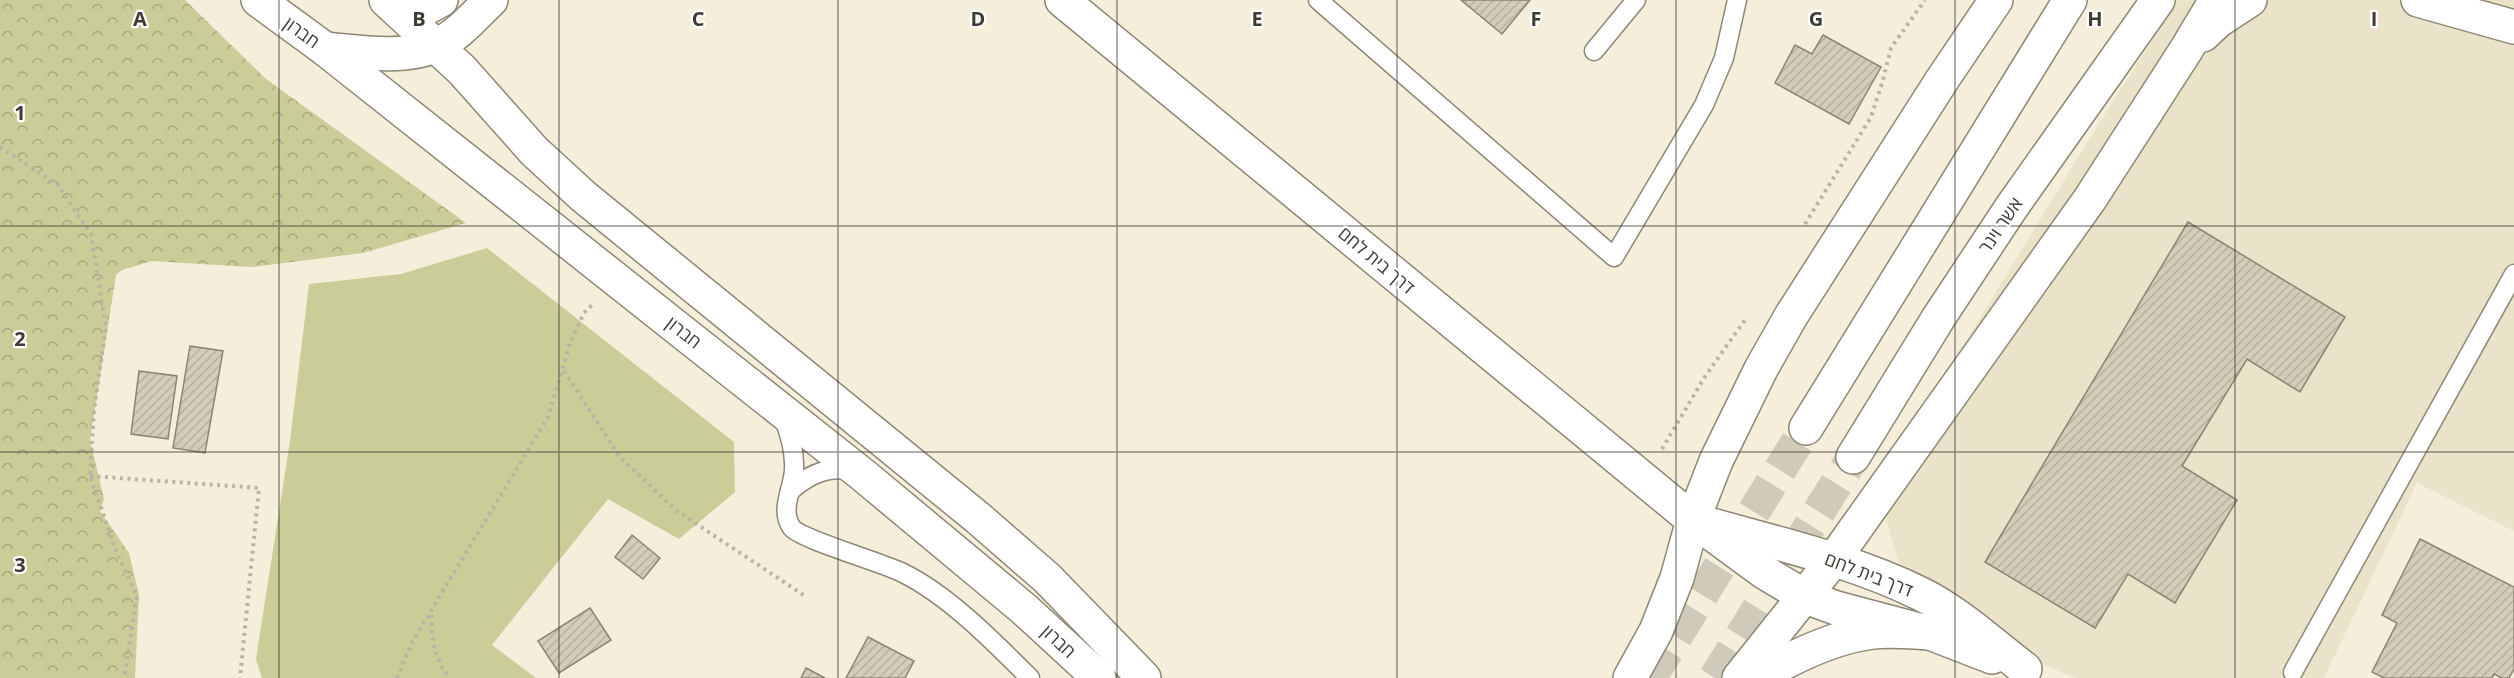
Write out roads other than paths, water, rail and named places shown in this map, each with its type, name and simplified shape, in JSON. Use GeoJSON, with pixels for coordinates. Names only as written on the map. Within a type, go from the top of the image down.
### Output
{"type":"FeatureCollection","features":[{"type":"Feature","properties":{"kind":"main road","name":"חברון"},"geometry":{"type":"LineString","coordinates":[[258,0],[325,49],[778,406],[1024,609],[1099,678]]}},
{"type":"Feature","properties":{"kind":"main road"},"geometry":{"type":"LineString","coordinates":[[394,7],[421,11],[441,0]]}},
{"type":"Feature","properties":{"kind":"main road"},"geometry":{"type":"LineString","coordinates":[[325,49],[385,53],[406,52],[437,45],[455,34],[491,0]]}},
{"type":"Feature","properties":{"kind":"main road","name":"דרך בית לחם"},"geometry":{"type":"LineString","coordinates":[[1062,0],[1645,482],[1764,572],[1806,597],[1836,608],[1930,633],[2034,674]]}},
{"type":"Feature","properties":{"kind":"main road"},"geometry":{"type":"LineString","coordinates":[[1630,678],[1656,631],[1677,578],[1693,520],[1736,415],[1771,351],[1942,80],[1996,0]]}},
{"type":"Feature","properties":{"kind":"main road"},"geometry":{"type":"LineString","coordinates":[[1806,428],[2070,0]]}},
{"type":"Feature","properties":{"kind":"main road","name":"אשר וינר"},"geometry":{"type":"LineString","coordinates":[[1853,457],[1939,317],[2011,208],[2158,0]]}},
{"type":"Feature","properties":{"kind":"main road"},"geometry":{"type":"LineString","coordinates":[[1739,678],[1834,560],[2090,199],[2216,0]]}},
{"type":"Feature","properties":{"kind":"main road"},"geometry":{"type":"LineString","coordinates":[[2186,50],[2218,21],[2250,0]]}},
{"type":"Feature","properties":{"kind":"main road"},"geometry":{"type":"LineString","coordinates":[[2418,0],[2514,27]]}},
{"type":"Feature","properties":{"kind":"main road","name":"חברון"},"geometry":{"type":"LineString","coordinates":[[394,7],[437,45],[534,150],[583,196],[978,518],[1047,578],[1144,678]]}},
{"type":"Feature","properties":{"kind":"main road","name":"דרך בית לחם"},"geometry":{"type":"LineString","coordinates":[[1693,520],[1834,560],[1922,594],[1951,612],[2034,674]]}},
{"type":"Feature","properties":{"kind":"main road"},"geometry":{"type":"LineString","coordinates":[[1757,678],[1828,642],[1875,632],[1930,633]]}},
{"type":"Feature","properties":{"kind":"lane"},"geometry":{"type":"LineString","coordinates":[[1318,0],[1614,257],[1704,105],[1724,58],[1737,0]]}},
{"type":"Feature","properties":{"kind":"lane"},"geometry":{"type":"LineString","coordinates":[[1594,51],[1636,0]]}},
{"type":"Feature","properties":{"kind":"lane"},"geometry":{"type":"LineString","coordinates":[[2293,672],[2514,274]]}},
{"type":"Feature","properties":{"kind":"lane"},"geometry":{"type":"LineString","coordinates":[[778,406],[788,428],[794,452],[790,491],[786,502],[786,516],[793,529],[807,538],[866,557],[904,574],[946,602],[1030,678]]}},
{"type":"Feature","properties":{"kind":"lane"},"geometry":{"type":"LineString","coordinates":[[790,491],[816,472],[831,469],[847,470],[863,475]]}},
{"type":"Feature","properties":{"kind":"tunnel"},"geometry":{"type":"LineString","coordinates":[[1650,678],[1806,428]]}},
{"type":"Feature","properties":{"kind":"tunnel"},"geometry":{"type":"LineString","coordinates":[[1715,678],[1853,457]]}}]}
